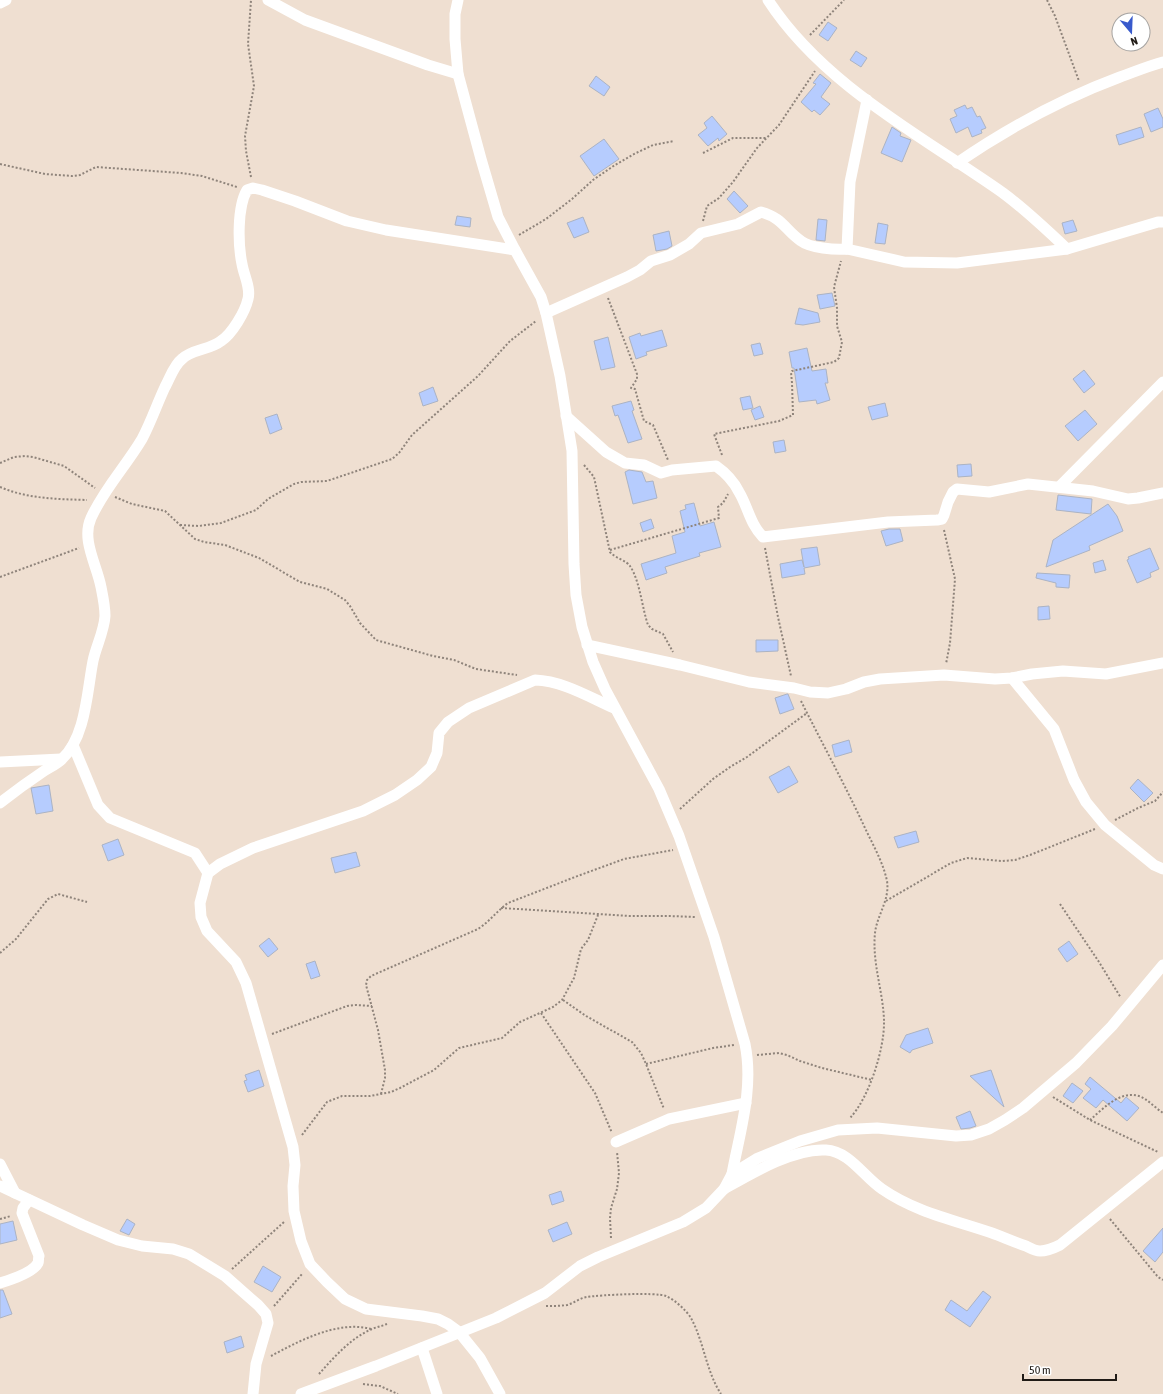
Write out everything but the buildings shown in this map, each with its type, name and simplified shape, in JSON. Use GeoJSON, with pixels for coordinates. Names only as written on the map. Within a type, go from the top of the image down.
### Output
{"type":"FeatureCollection","features":[{"type":"Feature","properties":{"kind":"street"},"geometry":{"type":"LineString","coordinates":[[0,3],[6,0]]}},
{"type":"Feature","properties":{"kind":"street"},"geometry":{"type":"LineString","coordinates":[[268,0],[305,20],[428,65],[458,74]]}},
{"type":"Feature","properties":{"kind":"street"},"geometry":{"type":"LineString","coordinates":[[301,1394],[496,1318],[545,1293],[580,1266],[613,1250],[683,1222],[706,1208],[724,1188],[732,1174],[746,1104],[748,1056],[707,918],[683,848],[659,789],[614,708],[593,662],[582,627],[576,595],[574,564],[573,467],[560,376],[541,297],[498,217],[481,159],[458,74],[455,39],[455,14],[458,0]]}},
{"type":"Feature","properties":{"kind":"street"},"geometry":{"type":"LineString","coordinates":[[768,0],[786,27],[850,88],[1024,209],[1067,249]]}},
{"type":"Feature","properties":{"kind":"street"},"geometry":{"type":"LineString","coordinates":[[957,163],[1013,127],[1083,91],[1163,62]]}},
{"type":"Feature","properties":{"kind":"street"},"geometry":{"type":"LineString","coordinates":[[843,249],[850,182],[867,100]]}},
{"type":"Feature","properties":{"kind":"street"},"geometry":{"type":"LineString","coordinates":[[0,802],[62,759],[73,745],[87,699],[93,659],[102,635],[105,617],[100,581],[87,537],[88,527],[102,497],[124,467],[142,438],[159,399],[177,364],[190,354],[221,342],[233,329],[242,313],[248,299],[248,286],[240,250],[243,196],[250,189],[295,201],[347,221],[386,230],[512,245]]}},
{"type":"Feature","properties":{"kind":"street"},"geometry":{"type":"LineString","coordinates":[[546,313],[640,270],[651,260],[670,255],[689,244],[701,233],[738,224],[762,212],[780,220],[801,241],[809,246],[843,249],[904,262],[957,263],[1067,249],[1158,222],[1163,222]]}},
{"type":"Feature","properties":{"kind":"street"},"geometry":{"type":"LineString","coordinates":[[1059,487],[1163,382]]}},
{"type":"Feature","properties":{"kind":"street"},"geometry":{"type":"LineString","coordinates":[[566,416],[606,452],[625,463],[644,465],[661,473],[672,470],[716,466],[726,473],[739,490],[756,530],[763,537],[888,522],[937,520],[942,518],[944,515],[953,492],[957,489],[989,492],[1028,484],[1093,491],[1128,498],[1138,498],[1163,493]]}},
{"type":"Feature","properties":{"kind":"street"},"geometry":{"type":"LineString","coordinates":[[587,645],[680,665],[749,682],[794,688],[810,692],[828,692],[846,689],[864,682],[944,674],[995,679],[1063,671],[1106,674],[1163,663]]}},
{"type":"Feature","properties":{"kind":"street"},"geometry":{"type":"LineString","coordinates":[[1012,678],[1054,729],[1077,785],[1086,802],[1104,825],[1154,865],[1163,869]]}},
{"type":"Feature","properties":{"kind":"street"},"geometry":{"type":"LineString","coordinates":[[500,1394],[480,1358],[459,1332],[448,1324],[438,1319],[422,1316],[366,1309],[345,1299],[310,1264],[301,1241],[294,1211],[293,1186],[295,1165],[293,1147],[246,983],[242,971],[236,962],[206,931],[201,917],[200,903],[208,874],[220,864],[254,848],[363,811],[395,795],[417,780],[431,767],[437,752],[439,733],[448,722],[469,708],[535,680],[546,680],[563,685],[614,708]]}},
{"type":"Feature","properties":{"kind":"street"},"geometry":{"type":"LineString","coordinates":[[73,745],[98,805],[110,818],[195,853],[208,874]]}},
{"type":"Feature","properties":{"kind":"street"},"geometry":{"type":"LineString","coordinates":[[0,762],[62,759]]}},
{"type":"Feature","properties":{"kind":"street"},"geometry":{"type":"LineString","coordinates":[[732,1174],[758,1158],[778,1149],[800,1140],[838,1130],[877,1128],[956,1136],[971,1135],[1006,1120],[1044,1091],[1087,1052],[1163,965]]}},
{"type":"Feature","properties":{"kind":"street"},"geometry":{"type":"LineString","coordinates":[[616,1142],[669,1119],[746,1104]]}},
{"type":"Feature","properties":{"kind":"street"},"geometry":{"type":"LineString","coordinates":[[724,1188],[773,1163],[810,1150],[837,1152],[846,1157],[880,1188],[906,1204],[1039,1251],[1050,1250],[1060,1245],[1163,1162]]}},
{"type":"Feature","properties":{"kind":"street"},"geometry":{"type":"LineString","coordinates":[[0,1164],[15,1193]]}},
{"type":"Feature","properties":{"kind":"street"},"geometry":{"type":"LineString","coordinates":[[0,1186],[118,1240],[142,1246],[173,1249],[189,1254],[225,1276],[266,1314],[268,1323],[256,1364],[253,1394]]}},
{"type":"Feature","properties":{"kind":"street"},"geometry":{"type":"LineString","coordinates":[[0,1283],[17,1277],[32,1269],[38,1263],[39,1256],[22,1213],[23,1208],[29,1200]]}},
{"type":"Feature","properties":{"kind":"street"},"geometry":{"type":"LineString","coordinates":[[422,1348],[436,1394]]}},
{"type":"Feature","properties":{"kind":"path"},"geometry":{"type":"LineString","coordinates":[[0,164],[44,174],[72,176],[80,175],[91,168],[96,167],[181,172],[250,189],[245,136],[254,86],[248,44],[251,0]]}},
{"type":"Feature","properties":{"kind":"path"},"geometry":{"type":"LineString","coordinates":[[802,43],[844,0]]}},
{"type":"Feature","properties":{"kind":"path"},"geometry":{"type":"LineString","coordinates":[[1047,0],[1055,16],[1083,91]]}},
{"type":"Feature","properties":{"kind":"path"},"geometry":{"type":"LineString","coordinates":[[701,233],[706,206],[719,198],[756,148],[779,124],[821,62]]}},
{"type":"Feature","properties":{"kind":"path"},"geometry":{"type":"LineString","coordinates":[[703,153],[733,138],[766,138]]}},
{"type":"Feature","properties":{"kind":"path"},"geometry":{"type":"LineString","coordinates":[[512,245],[572,199],[593,180],[615,165],[653,145],[674,141]]}},
{"type":"Feature","properties":{"kind":"path"},"geometry":{"type":"LineString","coordinates":[[724,462],[714,434],[779,421],[792,414],[793,402],[791,372],[834,362],[839,358],[842,342],[837,326],[837,308],[834,287],[841,263],[843,249]]}},
{"type":"Feature","properties":{"kind":"path"},"geometry":{"type":"LineString","coordinates":[[604,287],[637,374],[637,379],[631,388],[635,390],[644,421],[653,425],[672,470]]}},
{"type":"Feature","properties":{"kind":"path"},"geometry":{"type":"LineString","coordinates":[[180,525],[199,526],[221,523],[256,510],[268,499],[294,484],[301,482],[327,481],[392,459],[399,453],[412,435],[478,376],[510,341],[546,313]]}},
{"type":"Feature","properties":{"kind":"path"},"geometry":{"type":"LineString","coordinates":[[0,463],[14,457],[25,456],[64,466],[82,479],[102,497]]}},
{"type":"Feature","properties":{"kind":"path"},"geometry":{"type":"LineString","coordinates":[[582,461],[594,477],[610,552],[614,557],[631,567],[639,590],[648,625],[652,629],[663,634],[680,665]]}},
{"type":"Feature","properties":{"kind":"path"},"geometry":{"type":"LineString","coordinates":[[0,488],[17,494],[48,499],[102,497],[165,511],[195,539],[225,545],[259,558],[300,582],[327,590],[339,596],[350,606],[360,623],[376,640],[454,660],[476,669],[511,673],[535,680]]}},
{"type":"Feature","properties":{"kind":"path"},"geometry":{"type":"LineString","coordinates":[[610,550],[719,518],[718,507],[723,503],[726,496],[736,488]]}},
{"type":"Feature","properties":{"kind":"path"},"geometry":{"type":"LineString","coordinates":[[942,518],[955,579],[950,643],[944,674]]}},
{"type":"Feature","properties":{"kind":"path"},"geometry":{"type":"LineString","coordinates":[[763,537],[778,617],[794,688],[828,757],[847,789],[882,864],[887,882],[887,897],[875,931],[877,972],[884,1021],[879,1055],[872,1080],[855,1113],[838,1130]]}},
{"type":"Feature","properties":{"kind":"path"},"geometry":{"type":"LineString","coordinates":[[0,578],[90,544]]}},
{"type":"Feature","properties":{"kind":"path"},"geometry":{"type":"LineString","coordinates":[[671,817],[696,796],[713,779],[747,757],[807,713]]}},
{"type":"Feature","properties":{"kind":"path"},"geometry":{"type":"LineString","coordinates":[[885,902],[951,863],[967,858],[1002,861],[1015,860],[1030,855],[1104,825],[1155,801],[1163,792]]}},
{"type":"Feature","properties":{"kind":"path"},"geometry":{"type":"LineString","coordinates":[[381,1094],[386,1078],[378,1030],[366,985],[367,980],[371,976],[478,929],[487,923],[501,908],[508,904],[594,869],[624,860],[683,848]]}},
{"type":"Feature","properties":{"kind":"path"},"geometry":{"type":"LineString","coordinates":[[0,953],[16,939],[52,896],[58,894],[87,902]]}},
{"type":"Feature","properties":{"kind":"path"},"geometry":{"type":"LineString","coordinates":[[1060,904],[1099,962],[1127,1008]]}},
{"type":"Feature","properties":{"kind":"path"},"geometry":{"type":"LineString","coordinates":[[501,908],[598,915],[707,918]]}},
{"type":"Feature","properties":{"kind":"path"},"geometry":{"type":"LineString","coordinates":[[293,1147],[327,1102],[342,1096],[370,1096],[400,1088],[434,1070],[459,1048],[502,1038],[520,1022],[553,1007],[562,1000],[574,978],[581,949],[588,940],[598,915]]}},
{"type":"Feature","properties":{"kind":"path"},"geometry":{"type":"LineString","coordinates":[[562,1000],[586,1016],[632,1042],[641,1053],[669,1119]]}},
{"type":"Feature","properties":{"kind":"path"},"geometry":{"type":"LineString","coordinates":[[262,1038],[347,1006],[372,1006]]}},
{"type":"Feature","properties":{"kind":"path"},"geometry":{"type":"LineString","coordinates":[[541,1013],[595,1093],[616,1142],[619,1159],[619,1173],[610,1218],[613,1250]]}},
{"type":"Feature","properties":{"kind":"path"},"geometry":{"type":"LineString","coordinates":[[646,1064],[713,1048],[745,1044]]}},
{"type":"Feature","properties":{"kind":"path"},"geometry":{"type":"LineString","coordinates":[[748,1056],[779,1054],[787,1055],[822,1068],[872,1080]]}},
{"type":"Feature","properties":{"kind":"path"},"geometry":{"type":"LineString","coordinates":[[1044,1091],[1090,1120],[1163,1155]]}},
{"type":"Feature","properties":{"kind":"path"},"geometry":{"type":"LineString","coordinates":[[1090,1120],[1114,1100],[1131,1095],[1144,1099],[1163,1113]]}},
{"type":"Feature","properties":{"kind":"path"},"geometry":{"type":"LineString","coordinates":[[1103,1210],[1158,1278],[1163,1280]]}},
{"type":"Feature","properties":{"kind":"path"},"geometry":{"type":"LineString","coordinates":[[225,1276],[280,1227],[294,1211]]}},
{"type":"Feature","properties":{"kind":"path"},"geometry":{"type":"LineString","coordinates":[[266,1314],[310,1264]]}},
{"type":"Feature","properties":{"kind":"path"},"geometry":{"type":"LineString","coordinates":[[541,1306],[568,1304],[586,1297],[648,1294],[665,1296],[678,1304],[690,1316],[704,1357],[721,1394]]}},
{"type":"Feature","properties":{"kind":"path"},"geometry":{"type":"LineString","coordinates":[[315,1378],[343,1349],[357,1338],[371,1330],[391,1322]]}},
{"type":"Feature","properties":{"kind":"path"},"geometry":{"type":"LineString","coordinates":[[256,1364],[296,1343],[320,1333],[357,1326],[371,1330]]}},
{"type":"Feature","properties":{"kind":"path"},"geometry":{"type":"LineString","coordinates":[[359,1384],[380,1386],[398,1394]]}}]}
